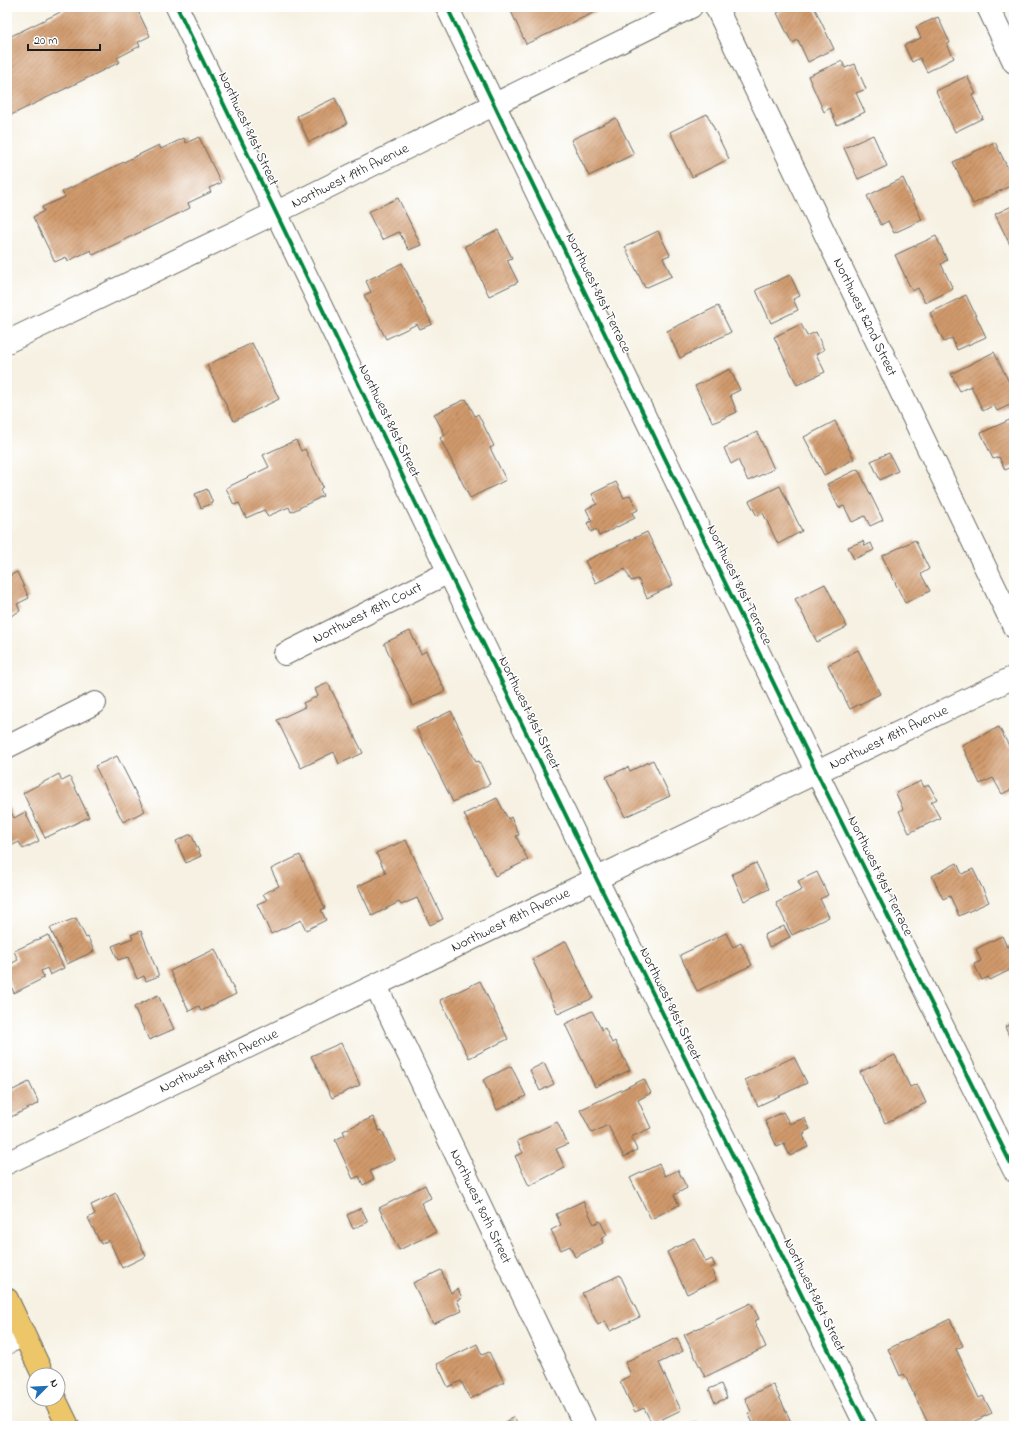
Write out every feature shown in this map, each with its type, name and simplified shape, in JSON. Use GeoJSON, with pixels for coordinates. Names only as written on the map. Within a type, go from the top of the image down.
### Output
{"type":"FeatureCollection","features":[{"type":"Feature","properties":{"kind":"main road"},"geometry":{"type":"LineString","coordinates":[[7,1299],[16,1339],[37,1367]]}},
{"type":"Feature","properties":{"kind":"main road"},"geometry":{"type":"LineString","coordinates":[[59,1407],[68,1426]]}},
{"type":"Feature","properties":{"kind":"street","name":"Northwest 81st Street"},"geometry":{"type":"LineString","coordinates":[[177,7],[596,878],[866,1426]]}},
{"type":"Feature","properties":{"kind":"street","name":"Northwest 81st Terrace"},"geometry":{"type":"LineString","coordinates":[[447,7],[817,773],[1014,1170]]}},
{"type":"Feature","properties":{"kind":"street","name":"Northwest 19th Avenue"},"geometry":{"type":"LineString","coordinates":[[7,342],[276,213],[691,7]]}},
{"type":"Feature","properties":{"kind":"street","name":"Northwest 82nd Street"},"geometry":{"type":"LineString","coordinates":[[716,7],[1014,627]]}},
{"type":"Feature","properties":{"kind":"street"},"geometry":{"type":"LineString","coordinates":[[988,7],[1014,62]]}},
{"type":"Feature","properties":{"kind":"street","name":"Northwest 18th Court"},"geometry":{"type":"LineString","coordinates":[[285,654],[449,572]]}},
{"type":"Feature","properties":{"kind":"street","name":"Northwest 18th Avenue"},"geometry":{"type":"LineString","coordinates":[[7,1163],[1014,677]]}},
{"type":"Feature","properties":{"kind":"street"},"geometry":{"type":"LineString","coordinates":[[7,747],[95,703]]}},
{"type":"Feature","properties":{"kind":"street","name":"Northwest 80th Street"},"geometry":{"type":"LineString","coordinates":[[376,986],[586,1426]]}},
{"type":"Feature","properties":{"kind":"building"},"geometry":{"type":"Polygon","coordinates":[[[71,7],[136,7],[150,36],[138,42],[140,46],[117,58],[120,62],[7,117],[7,38],[71,7]]]}},
{"type":"Feature","properties":{"kind":"building"},"geometry":{"type":"Polygon","coordinates":[[[513,7],[606,7],[526,44],[510,9],[513,7]]]}},
{"type":"Feature","properties":{"kind":"building"},"geometry":{"type":"Polygon","coordinates":[[[789,7],[814,7],[834,49],[808,62],[798,40],[792,43],[777,13],[789,7]]]}},
{"type":"Feature","properties":{"kind":"building"},"geometry":{"type":"Polygon","coordinates":[[[938,17],[950,43],[947,44],[954,58],[927,72],[920,58],[912,62],[904,45],[921,38],[916,27],[938,17]]]}},
{"type":"Feature","properties":{"kind":"building"},"geometry":{"type":"Polygon","coordinates":[[[842,61],[845,68],[855,64],[866,89],[856,93],[865,112],[837,125],[830,108],[824,112],[808,76],[842,61]]]}},
{"type":"Feature","properties":{"kind":"building"},"geometry":{"type":"Polygon","coordinates":[[[967,76],[976,94],[972,95],[983,118],[955,132],[936,91],[967,76]]]}},
{"type":"Feature","properties":{"kind":"building"},"geometry":{"type":"Polygon","coordinates":[[[335,98],[347,124],[309,142],[297,116],[335,98]]]}},
{"type":"Feature","properties":{"kind":"building"},"geometry":{"type":"Polygon","coordinates":[[[707,114],[729,159],[692,177],[670,132],[707,114]]]}},
{"type":"Feature","properties":{"kind":"building"},"geometry":{"type":"Polygon","coordinates":[[[616,118],[634,154],[589,176],[571,140],[616,118]]]}},
{"type":"Feature","properties":{"kind":"building"},"geometry":{"type":"Polygon","coordinates":[[[873,135],[887,166],[858,179],[844,148],[873,135]]]}},
{"type":"Feature","properties":{"kind":"building"},"geometry":{"type":"Polygon","coordinates":[[[199,137],[221,183],[209,188],[211,192],[188,203],[190,208],[93,255],[91,250],[68,261],[66,257],[55,262],[33,217],[44,211],[42,207],[65,197],[62,192],[159,145],[161,149],[184,138],[186,143],[199,137]]]}},
{"type":"Feature","properties":{"kind":"building"},"geometry":{"type":"Polygon","coordinates":[[[995,142],[1014,181],[1014,184],[973,204],[953,162],[995,142]]]}},
{"type":"Feature","properties":{"kind":"building"},"geometry":{"type":"Polygon","coordinates":[[[903,178],[922,220],[894,233],[888,221],[881,225],[867,196],[903,178]]]}},
{"type":"Feature","properties":{"kind":"building"},"geometry":{"type":"Polygon","coordinates":[[[398,198],[421,245],[409,250],[399,232],[382,240],[368,212],[398,198]]]}},
{"type":"Feature","properties":{"kind":"building"},"geometry":{"type":"Polygon","coordinates":[[[1014,205],[1014,253],[995,214],[1014,205]]]}},
{"type":"Feature","properties":{"kind":"building"},"geometry":{"type":"Polygon","coordinates":[[[498,230],[512,258],[507,260],[518,282],[489,296],[465,246],[498,230]]]}},
{"type":"Feature","properties":{"kind":"building"},"geometry":{"type":"Polygon","coordinates":[[[658,231],[670,255],[663,258],[672,276],[645,288],[625,247],[658,231]]]}},
{"type":"Feature","properties":{"kind":"building"},"geometry":{"type":"Polygon","coordinates":[[[936,236],[947,260],[941,264],[953,289],[925,303],[918,288],[912,291],[895,255],[936,236]]]}},
{"type":"Feature","properties":{"kind":"building"},"geometry":{"type":"Polygon","coordinates":[[[402,263],[432,324],[420,329],[417,324],[386,339],[364,295],[371,292],[366,281],[402,263]]]}},
{"type":"Feature","properties":{"kind":"building"},"geometry":{"type":"Polygon","coordinates":[[[790,275],[800,296],[793,299],[798,310],[771,323],[756,290],[790,275]]]}},
{"type":"Feature","properties":{"kind":"building"},"geometry":{"type":"Polygon","coordinates":[[[966,295],[986,337],[957,350],[952,338],[944,342],[930,313],[966,295]]]}},
{"type":"Feature","properties":{"kind":"building"},"geometry":{"type":"Polygon","coordinates":[[[718,306],[731,332],[680,358],[667,331],[718,306]]]}},
{"type":"Feature","properties":{"kind":"building"},"geometry":{"type":"Polygon","coordinates":[[[801,324],[807,336],[816,332],[824,350],[816,354],[825,372],[797,385],[774,337],[801,324]]]}},
{"type":"Feature","properties":{"kind":"building"},"geometry":{"type":"Polygon","coordinates":[[[252,343],[279,399],[234,421],[207,365],[252,343]]]}},
{"type":"Feature","properties":{"kind":"building"},"geometry":{"type":"Polygon","coordinates":[[[994,352],[1014,392],[1014,403],[997,411],[994,405],[983,411],[971,386],[960,391],[951,374],[994,352]]]}},
{"type":"Feature","properties":{"kind":"building"},"geometry":{"type":"Polygon","coordinates":[[[730,369],[740,390],[730,395],[737,412],[713,423],[695,386],[730,369]]]}},
{"type":"Feature","properties":{"kind":"building"},"geometry":{"type":"Polygon","coordinates":[[[466,399],[475,416],[478,414],[494,446],[490,448],[506,480],[470,498],[440,438],[445,435],[434,414],[466,399]]]}},
{"type":"Feature","properties":{"kind":"building"},"geometry":{"type":"Polygon","coordinates":[[[1014,418],[1014,466],[1005,470],[999,457],[993,459],[981,433],[1014,418]]]}},
{"type":"Feature","properties":{"kind":"building"},"geometry":{"type":"Polygon","coordinates":[[[835,421],[854,459],[824,475],[804,437],[835,421]]]}},
{"type":"Feature","properties":{"kind":"building"},"geometry":{"type":"Polygon","coordinates":[[[757,432],[774,469],[748,481],[738,460],[731,464],[724,448],[757,432]]]}},
{"type":"Feature","properties":{"kind":"building"},"geometry":{"type":"Polygon","coordinates":[[[296,440],[301,451],[305,449],[323,487],[320,489],[323,496],[291,512],[289,507],[268,516],[264,510],[246,518],[239,503],[234,505],[226,488],[269,467],[263,455],[296,440]]]}},
{"type":"Feature","properties":{"kind":"building"},"geometry":{"type":"Polygon","coordinates":[[[889,453],[898,471],[880,480],[871,461],[889,453]]]}},
{"type":"Feature","properties":{"kind":"building"},"geometry":{"type":"Polygon","coordinates":[[[858,469],[883,520],[870,526],[865,516],[852,522],[844,506],[839,508],[827,484],[858,469]]]}},
{"type":"Feature","properties":{"kind":"building"},"geometry":{"type":"Polygon","coordinates":[[[616,482],[624,498],[630,495],[638,510],[632,513],[635,518],[599,536],[596,529],[591,532],[587,523],[592,521],[586,509],[597,504],[592,494],[616,482]]]}},
{"type":"Feature","properties":{"kind":"building"},"geometry":{"type":"Polygon","coordinates":[[[780,486],[802,531],[778,544],[763,513],[757,516],[749,501],[780,486]]]}},
{"type":"Feature","properties":{"kind":"building"},"geometry":{"type":"Polygon","coordinates":[[[207,489],[213,503],[201,508],[195,494],[207,489]]]}},
{"type":"Feature","properties":{"kind":"building"},"geometry":{"type":"Polygon","coordinates":[[[647,532],[673,585],[647,598],[638,579],[631,581],[625,569],[596,583],[585,561],[647,532]]]}},
{"type":"Feature","properties":{"kind":"building"},"geometry":{"type":"Polygon","coordinates":[[[915,540],[929,569],[921,574],[930,591],[905,603],[882,556],[915,540]]]}},
{"type":"Feature","properties":{"kind":"building"},"geometry":{"type":"Polygon","coordinates":[[[863,541],[865,546],[871,543],[874,550],[854,559],[848,547],[863,541]]]}},
{"type":"Feature","properties":{"kind":"building"},"geometry":{"type":"Polygon","coordinates":[[[17,572],[29,598],[17,604],[20,611],[7,618],[7,577],[17,572]]]}},
{"type":"Feature","properties":{"kind":"building"},"geometry":{"type":"Polygon","coordinates":[[[825,584],[847,627],[817,642],[795,599],[825,584]]]}},
{"type":"Feature","properties":{"kind":"building"},"geometry":{"type":"Polygon","coordinates":[[[410,631],[421,654],[426,651],[445,691],[413,706],[384,643],[410,631]]]}},
{"type":"Feature","properties":{"kind":"building"},"geometry":{"type":"Polygon","coordinates":[[[858,650],[880,694],[850,709],[828,665],[858,650]]]}},
{"type":"Feature","properties":{"kind":"building"},"geometry":{"type":"Polygon","coordinates":[[[328,683],[363,753],[339,764],[334,752],[301,768],[277,720],[305,707],[303,703],[318,696],[315,689],[328,683]]]}},
{"type":"Feature","properties":{"kind":"building"},"geometry":{"type":"Polygon","coordinates":[[[451,711],[476,762],[479,761],[490,784],[453,802],[416,728],[451,711]]]}},
{"type":"Feature","properties":{"kind":"building"},"geometry":{"type":"Polygon","coordinates":[[[999,727],[1009,746],[1013,743],[1014,746],[1014,788],[1002,794],[993,778],[980,784],[962,745],[999,727]]]}},
{"type":"Feature","properties":{"kind":"building"},"geometry":{"type":"Polygon","coordinates":[[[117,756],[145,811],[123,822],[95,766],[117,756]]]}},
{"type":"Feature","properties":{"kind":"building"},"geometry":{"type":"Polygon","coordinates":[[[653,760],[670,796],[625,817],[606,777],[628,767],[630,771],[653,760]]]}},
{"type":"Feature","properties":{"kind":"building"},"geometry":{"type":"Polygon","coordinates":[[[59,774],[62,781],[70,777],[89,817],[45,838],[23,793],[59,774]]]}},
{"type":"Feature","properties":{"kind":"building"},"geometry":{"type":"Polygon","coordinates":[[[921,781],[924,787],[929,785],[937,799],[931,802],[940,818],[909,833],[899,811],[903,809],[896,793],[921,781]]]}},
{"type":"Feature","properties":{"kind":"building"},"geometry":{"type":"Polygon","coordinates":[[[497,798],[508,819],[511,817],[519,835],[516,836],[528,860],[495,876],[464,814],[497,798]]]}},
{"type":"Feature","properties":{"kind":"building"},"geometry":{"type":"Polygon","coordinates":[[[7,803],[14,818],[25,812],[39,841],[23,849],[19,842],[7,848],[7,803]]]}},
{"type":"Feature","properties":{"kind":"building"},"geometry":{"type":"Polygon","coordinates":[[[191,834],[201,856],[186,863],[176,841],[191,834]]]}},
{"type":"Feature","properties":{"kind":"building"},"geometry":{"type":"Polygon","coordinates":[[[406,840],[443,919],[430,925],[417,898],[401,905],[399,902],[372,916],[358,886],[386,873],[376,853],[406,840]]]}},
{"type":"Feature","properties":{"kind":"building"},"geometry":{"type":"Polygon","coordinates":[[[300,855],[325,908],[321,910],[326,920],[306,930],[301,920],[271,934],[257,904],[267,900],[263,894],[279,886],[271,869],[300,855]]]}},
{"type":"Feature","properties":{"kind":"building"},"geometry":{"type":"Polygon","coordinates":[[[756,863],[769,889],[744,901],[732,874],[756,863]]]}},
{"type":"Feature","properties":{"kind":"building"},"geometry":{"type":"Polygon","coordinates":[[[957,863],[962,874],[973,869],[989,902],[959,916],[950,896],[943,899],[932,876],[957,863]]]}},
{"type":"Feature","properties":{"kind":"building"},"geometry":{"type":"Polygon","coordinates":[[[817,872],[828,895],[820,899],[829,917],[792,935],[776,903],[802,890],[798,881],[817,872]]]}},
{"type":"Feature","properties":{"kind":"building"},"geometry":{"type":"Polygon","coordinates":[[[76,918],[86,938],[88,937],[94,951],[67,964],[50,928],[76,918]]]}},
{"type":"Feature","properties":{"kind":"building"},"geometry":{"type":"Polygon","coordinates":[[[784,926],[790,937],[769,947],[764,935],[784,926]]]}},
{"type":"Feature","properties":{"kind":"building"},"geometry":{"type":"Polygon","coordinates":[[[141,931],[159,976],[146,981],[144,976],[137,979],[128,957],[118,960],[112,946],[133,938],[131,935],[141,931]]]}},
{"type":"Feature","properties":{"kind":"building"},"geometry":{"type":"Polygon","coordinates":[[[726,933],[733,947],[741,943],[752,965],[697,991],[680,955],[726,933]]]}},
{"type":"Feature","properties":{"kind":"building"},"geometry":{"type":"Polygon","coordinates":[[[48,935],[64,968],[50,975],[47,968],[41,971],[44,978],[14,993],[7,977],[7,966],[18,960],[14,951],[48,935]]]}},
{"type":"Feature","properties":{"kind":"building"},"geometry":{"type":"Polygon","coordinates":[[[1002,936],[1007,947],[1014,943],[1014,968],[990,980],[988,977],[982,980],[974,964],[981,961],[976,949],[1002,936]]]}},
{"type":"Feature","properties":{"kind":"building"},"geometry":{"type":"Polygon","coordinates":[[[566,941],[593,998],[558,1014],[532,959],[566,941]]]}},
{"type":"Feature","properties":{"kind":"building"},"geometry":{"type":"Polygon","coordinates":[[[215,949],[236,994],[201,1011],[199,1006],[189,1011],[170,971],[215,949]]]}},
{"type":"Feature","properties":{"kind":"building"},"geometry":{"type":"Polygon","coordinates":[[[480,981],[508,1039],[469,1058],[440,1000],[480,981]]]}},
{"type":"Feature","properties":{"kind":"building"},"geometry":{"type":"Polygon","coordinates":[[[158,995],[174,1029],[149,1040],[134,1007],[158,995]]]}},
{"type":"Feature","properties":{"kind":"building"},"geometry":{"type":"Polygon","coordinates":[[[592,1011],[602,1030],[605,1028],[612,1043],[615,1041],[630,1070],[595,1087],[565,1024],[592,1011]]]}},
{"type":"Feature","properties":{"kind":"building"},"geometry":{"type":"Polygon","coordinates":[[[1014,1023],[1014,1042],[1012,1043],[1005,1027],[1014,1023]]]}},
{"type":"Feature","properties":{"kind":"building"},"geometry":{"type":"Polygon","coordinates":[[[341,1043],[360,1085],[332,1098],[311,1056],[341,1043]]]}},
{"type":"Feature","properties":{"kind":"building"},"geometry":{"type":"Polygon","coordinates":[[[895,1055],[910,1087],[917,1084],[926,1103],[885,1123],[860,1072],[895,1055]]]}},
{"type":"Feature","properties":{"kind":"building"},"geometry":{"type":"Polygon","coordinates":[[[794,1057],[807,1083],[758,1106],[745,1080],[794,1057]]]}},
{"type":"Feature","properties":{"kind":"building"},"geometry":{"type":"Polygon","coordinates":[[[544,1063],[554,1084],[540,1091],[530,1070],[544,1063]]]}},
{"type":"Feature","properties":{"kind":"building"},"geometry":{"type":"Polygon","coordinates":[[[511,1066],[526,1096],[497,1110],[483,1080],[511,1066]]]}},
{"type":"Feature","properties":{"kind":"building"},"geometry":{"type":"Polygon","coordinates":[[[644,1079],[651,1093],[638,1100],[651,1128],[631,1137],[637,1150],[624,1157],[608,1125],[592,1133],[580,1110],[644,1079]]]}},
{"type":"Feature","properties":{"kind":"building"},"geometry":{"type":"Polygon","coordinates":[[[29,1082],[39,1103],[7,1119],[7,1093],[29,1082]]]}},
{"type":"Feature","properties":{"kind":"building"},"geometry":{"type":"Polygon","coordinates":[[[783,1112],[790,1124],[804,1118],[810,1129],[804,1132],[805,1134],[803,1135],[808,1147],[790,1156],[784,1144],[777,1147],[765,1121],[783,1112]]]}},
{"type":"Feature","properties":{"kind":"building"},"geometry":{"type":"Polygon","coordinates":[[[373,1117],[379,1131],[382,1130],[395,1160],[370,1171],[374,1179],[363,1185],[359,1176],[353,1179],[335,1140],[345,1135],[343,1131],[373,1117]]]}},
{"type":"Feature","properties":{"kind":"building"},"geometry":{"type":"Polygon","coordinates":[[[557,1122],[568,1144],[556,1149],[565,1168],[529,1186],[515,1156],[523,1153],[517,1141],[557,1122]]]}},
{"type":"Feature","properties":{"kind":"building"},"geometry":{"type":"Polygon","coordinates":[[[659,1164],[665,1176],[678,1170],[687,1188],[674,1195],[679,1205],[651,1219],[630,1178],[659,1164]]]}},
{"type":"Feature","properties":{"kind":"building"},"geometry":{"type":"Polygon","coordinates":[[[425,1185],[431,1198],[421,1203],[436,1232],[399,1250],[379,1208],[425,1185]]]}},
{"type":"Feature","properties":{"kind":"building"},"geometry":{"type":"Polygon","coordinates":[[[116,1193],[146,1256],[122,1268],[109,1240],[101,1244],[88,1218],[95,1214],[91,1205],[116,1193]]]}},
{"type":"Feature","properties":{"kind":"building"},"geometry":{"type":"Polygon","coordinates":[[[583,1201],[594,1224],[600,1221],[607,1235],[601,1239],[603,1243],[575,1257],[570,1246],[561,1250],[551,1230],[561,1225],[556,1214],[583,1201]]]}},
{"type":"Feature","properties":{"kind":"building"},"geometry":{"type":"Polygon","coordinates":[[[361,1208],[368,1222],[353,1229],[347,1215],[361,1208]]]}},
{"type":"Feature","properties":{"kind":"building"},"geometry":{"type":"Polygon","coordinates":[[[694,1238],[706,1262],[712,1259],[715,1266],[711,1268],[716,1280],[687,1294],[667,1252],[694,1238]]]}},
{"type":"Feature","properties":{"kind":"building"},"geometry":{"type":"Polygon","coordinates":[[[441,1270],[451,1293],[458,1289],[462,1298],[457,1300],[462,1311],[433,1324],[413,1283],[441,1270]]]}},
{"type":"Feature","properties":{"kind":"building"},"geometry":{"type":"Polygon","coordinates":[[[620,1275],[640,1317],[610,1331],[605,1321],[598,1325],[582,1293],[620,1275]]]}},
{"type":"Feature","properties":{"kind":"building"},"geometry":{"type":"Polygon","coordinates":[[[751,1303],[759,1319],[754,1321],[766,1347],[705,1377],[684,1335],[751,1303]]]}},
{"type":"Feature","properties":{"kind":"building"},"geometry":{"type":"Polygon","coordinates":[[[950,1319],[963,1346],[956,1349],[979,1398],[983,1396],[992,1413],[964,1426],[922,1426],[928,1423],[904,1374],[900,1376],[888,1349],[950,1319]]]}},
{"type":"Feature","properties":{"kind":"building"},"geometry":{"type":"Polygon","coordinates":[[[677,1338],[683,1351],[659,1363],[681,1410],[652,1424],[644,1408],[635,1412],[620,1381],[631,1375],[625,1362],[677,1338]]]}},
{"type":"Feature","properties":{"kind":"building"},"geometry":{"type":"Polygon","coordinates":[[[477,1344],[482,1355],[489,1352],[504,1382],[470,1399],[461,1381],[448,1387],[437,1364],[477,1344]]]}},
{"type":"Feature","properties":{"kind":"building"},"geometry":{"type":"Polygon","coordinates":[[[721,1384],[727,1398],[715,1403],[709,1389],[721,1384]]]}},
{"type":"Feature","properties":{"kind":"building"},"geometry":{"type":"Polygon","coordinates":[[[773,1384],[793,1426],[758,1426],[756,1422],[753,1423],[748,1413],[751,1412],[745,1398],[773,1384]]]}},
{"type":"Feature","properties":{"kind":"building"},"geometry":{"type":"Polygon","coordinates":[[[514,1417],[519,1426],[497,1426],[501,1424],[514,1417]]]}},
{"type":"Feature","properties":{"kind":"building"},"geometry":{"type":"Polygon","coordinates":[[[698,1421],[700,1426],[686,1426],[698,1421]]]}},
{"type":"Feature","properties":{"kind":"cycle path"},"geometry":{"type":"LineString","coordinates":[[177,7],[596,878],[866,1426]]}},
{"type":"Feature","properties":{"kind":"cycle path"},"geometry":{"type":"LineString","coordinates":[[447,7],[817,773],[1014,1170]]}}]}
